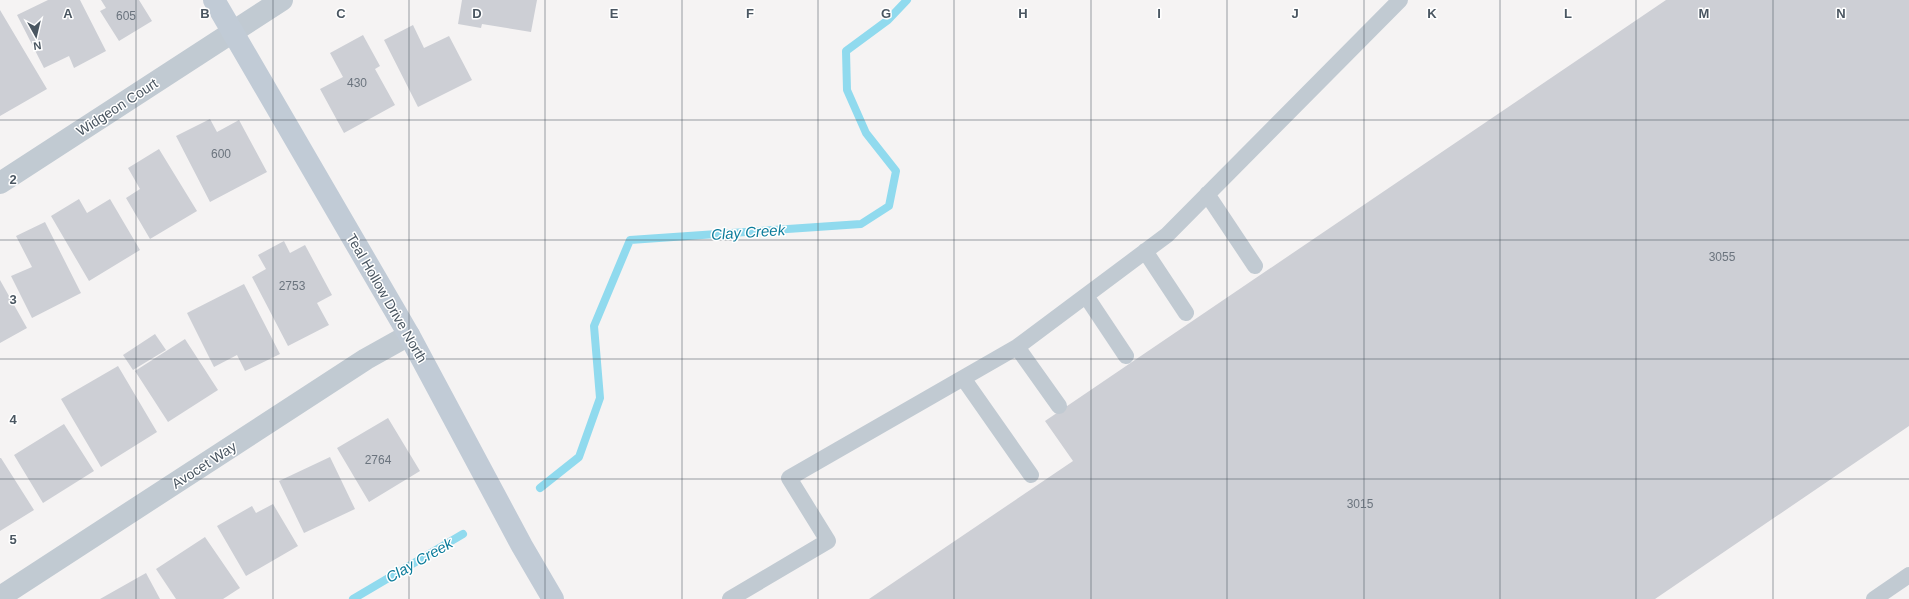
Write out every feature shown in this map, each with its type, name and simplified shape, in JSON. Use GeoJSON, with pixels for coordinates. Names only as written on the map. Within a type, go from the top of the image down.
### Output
{"type":"FeatureCollection","features":[{"type":"Feature","properties":{"kind":"street","name":"Teal Hollow Drive North"},"geometry":{"type":"LineString","coordinates":[[214,0],[409,335],[522,546],[553,599]]}},
{"type":"Feature","properties":{"kind":"street","name":"Widgeon Court"},"geometry":{"type":"LineString","coordinates":[[0,183],[282,0]]}},
{"type":"Feature","properties":{"kind":"street","name":"Avocet Way"},"geometry":{"type":"LineString","coordinates":[[0,597],[366,359],[409,335]]}},
{"type":"Feature","properties":{"kind":"lane"},"geometry":{"type":"LineString","coordinates":[[730,599],[828,541],[789,478],[1017,347],[1167,235],[1400,0]]}},
{"type":"Feature","properties":{"kind":"lane"},"geometry":{"type":"LineString","coordinates":[[1207,194],[1255,266]]}},
{"type":"Feature","properties":{"kind":"lane"},"geometry":{"type":"LineString","coordinates":[[1145,251],[1186,313]]}},
{"type":"Feature","properties":{"kind":"lane"},"geometry":{"type":"LineString","coordinates":[[1086,296],[1126,356]]}},
{"type":"Feature","properties":{"kind":"lane"},"geometry":{"type":"LineString","coordinates":[[1017,347],[1059,406]]}},
{"type":"Feature","properties":{"kind":"lane"},"geometry":{"type":"LineString","coordinates":[[963,378],[1030,475]]}},
{"type":"Feature","properties":{"kind":"lane"},"geometry":{"type":"LineString","coordinates":[[1874,599],[1909,575]]}},
{"type":"Feature","properties":{"kind":"building"},"geometry":{"type":"Polygon","coordinates":[[[48,0],[80,0],[106,51],[74,68],[69,56],[44,68],[17,15],[48,0]]]}},
{"type":"Feature","properties":{"kind":"building"},"geometry":{"type":"Polygon","coordinates":[[[101,0],[139,0],[152,21],[119,41],[100,11],[106,8],[101,0]]]}},
{"type":"Feature","properties":{"kind":"building"},"geometry":{"type":"Polygon","coordinates":[[[462,0],[537,0],[531,32],[482,24],[481,28],[458,24],[462,0]]]}},
{"type":"Feature","properties":{"kind":"building"},"geometry":{"type":"Polygon","coordinates":[[[1666,0],[1909,0],[1909,426],[1655,599],[869,599],[1073,461],[1045,421],[1666,0]]]}},
{"type":"Feature","properties":{"kind":"building"},"geometry":{"type":"Polygon","coordinates":[[[0,10],[47,89],[0,116],[0,10]]]}},
{"type":"Feature","properties":{"kind":"building"},"geometry":{"type":"Polygon","coordinates":[[[413,25],[424,48],[449,36],[472,80],[418,107],[384,40],[413,25]]]}},
{"type":"Feature","properties":{"kind":"building"},"geometry":{"type":"Polygon","coordinates":[[[363,35],[380,66],[375,69],[395,105],[344,133],[320,89],[343,77],[330,53],[363,35]]]}},
{"type":"Feature","properties":{"kind":"building"},"geometry":{"type":"Polygon","coordinates":[[[210,119],[217,132],[239,120],[267,172],[210,202],[176,136],[210,119]]]}},
{"type":"Feature","properties":{"kind":"building"},"geometry":{"type":"Polygon","coordinates":[[[159,149],[197,211],[150,239],[126,198],[140,189],[128,168],[159,149]]]}},
{"type":"Feature","properties":{"kind":"building"},"geometry":{"type":"Polygon","coordinates":[[[79,199],[87,213],[110,199],[140,250],[89,281],[51,216],[79,199]]]}},
{"type":"Feature","properties":{"kind":"building"},"geometry":{"type":"Polygon","coordinates":[[[45,222],[81,293],[32,318],[11,276],[32,267],[16,236],[45,222]]]}},
{"type":"Feature","properties":{"kind":"building"},"geometry":{"type":"Polygon","coordinates":[[[284,241],[290,253],[305,245],[332,295],[317,303],[329,325],[288,346],[252,277],[266,269],[258,255],[284,241]]]}},
{"type":"Feature","properties":{"kind":"building"},"geometry":{"type":"Polygon","coordinates":[[[0,280],[27,328],[0,343],[0,280]]]}},
{"type":"Feature","properties":{"kind":"building"},"geometry":{"type":"Polygon","coordinates":[[[244,284],[280,354],[245,371],[237,355],[214,367],[187,313],[244,284]]]}},
{"type":"Feature","properties":{"kind":"building"},"geometry":{"type":"Polygon","coordinates":[[[155,334],[166,350],[133,370],[123,355],[155,334]]]}},
{"type":"Feature","properties":{"kind":"building"},"geometry":{"type":"Polygon","coordinates":[[[185,339],[218,390],[168,422],[135,371],[185,339]]]}},
{"type":"Feature","properties":{"kind":"building"},"geometry":{"type":"Polygon","coordinates":[[[118,366],[157,432],[101,467],[61,399],[118,366]]]}},
{"type":"Feature","properties":{"kind":"building"},"geometry":{"type":"Polygon","coordinates":[[[388,418],[420,471],[369,502],[337,448],[388,418]]]}},
{"type":"Feature","properties":{"kind":"building"},"geometry":{"type":"Polygon","coordinates":[[[64,424],[94,471],[43,503],[14,455],[64,424]]]}},
{"type":"Feature","properties":{"kind":"building"},"geometry":{"type":"Polygon","coordinates":[[[330,457],[355,509],[304,533],[279,481],[330,457]]]}},
{"type":"Feature","properties":{"kind":"building"},"geometry":{"type":"Polygon","coordinates":[[[0,458],[34,510],[0,531],[0,458]]]}},
{"type":"Feature","properties":{"kind":"building"},"geometry":{"type":"Polygon","coordinates":[[[273,504],[298,546],[246,576],[217,526],[252,506],[256,513],[273,504]]]}},
{"type":"Feature","properties":{"kind":"building"},"geometry":{"type":"Polygon","coordinates":[[[205,537],[240,588],[223,599],[176,599],[156,569],[205,537]]]}},
{"type":"Feature","properties":{"kind":"building"},"geometry":{"type":"Polygon","coordinates":[[[146,573],[160,599],[100,599],[146,573]]]}},
{"type":"Feature","properties":{"kind":"waterway","name":"Clay Creek"},"geometry":{"type":"LineString","coordinates":[[540,488],[579,457],[600,398],[594,326],[630,240],[861,224],[889,206],[896,171],[866,133],[847,90],[846,51],[888,20],[907,0]]}},
{"type":"Feature","properties":{"kind":"waterway","name":"Clay Creek"},"geometry":{"type":"LineString","coordinates":[[353,599],[463,534]]}}]}
